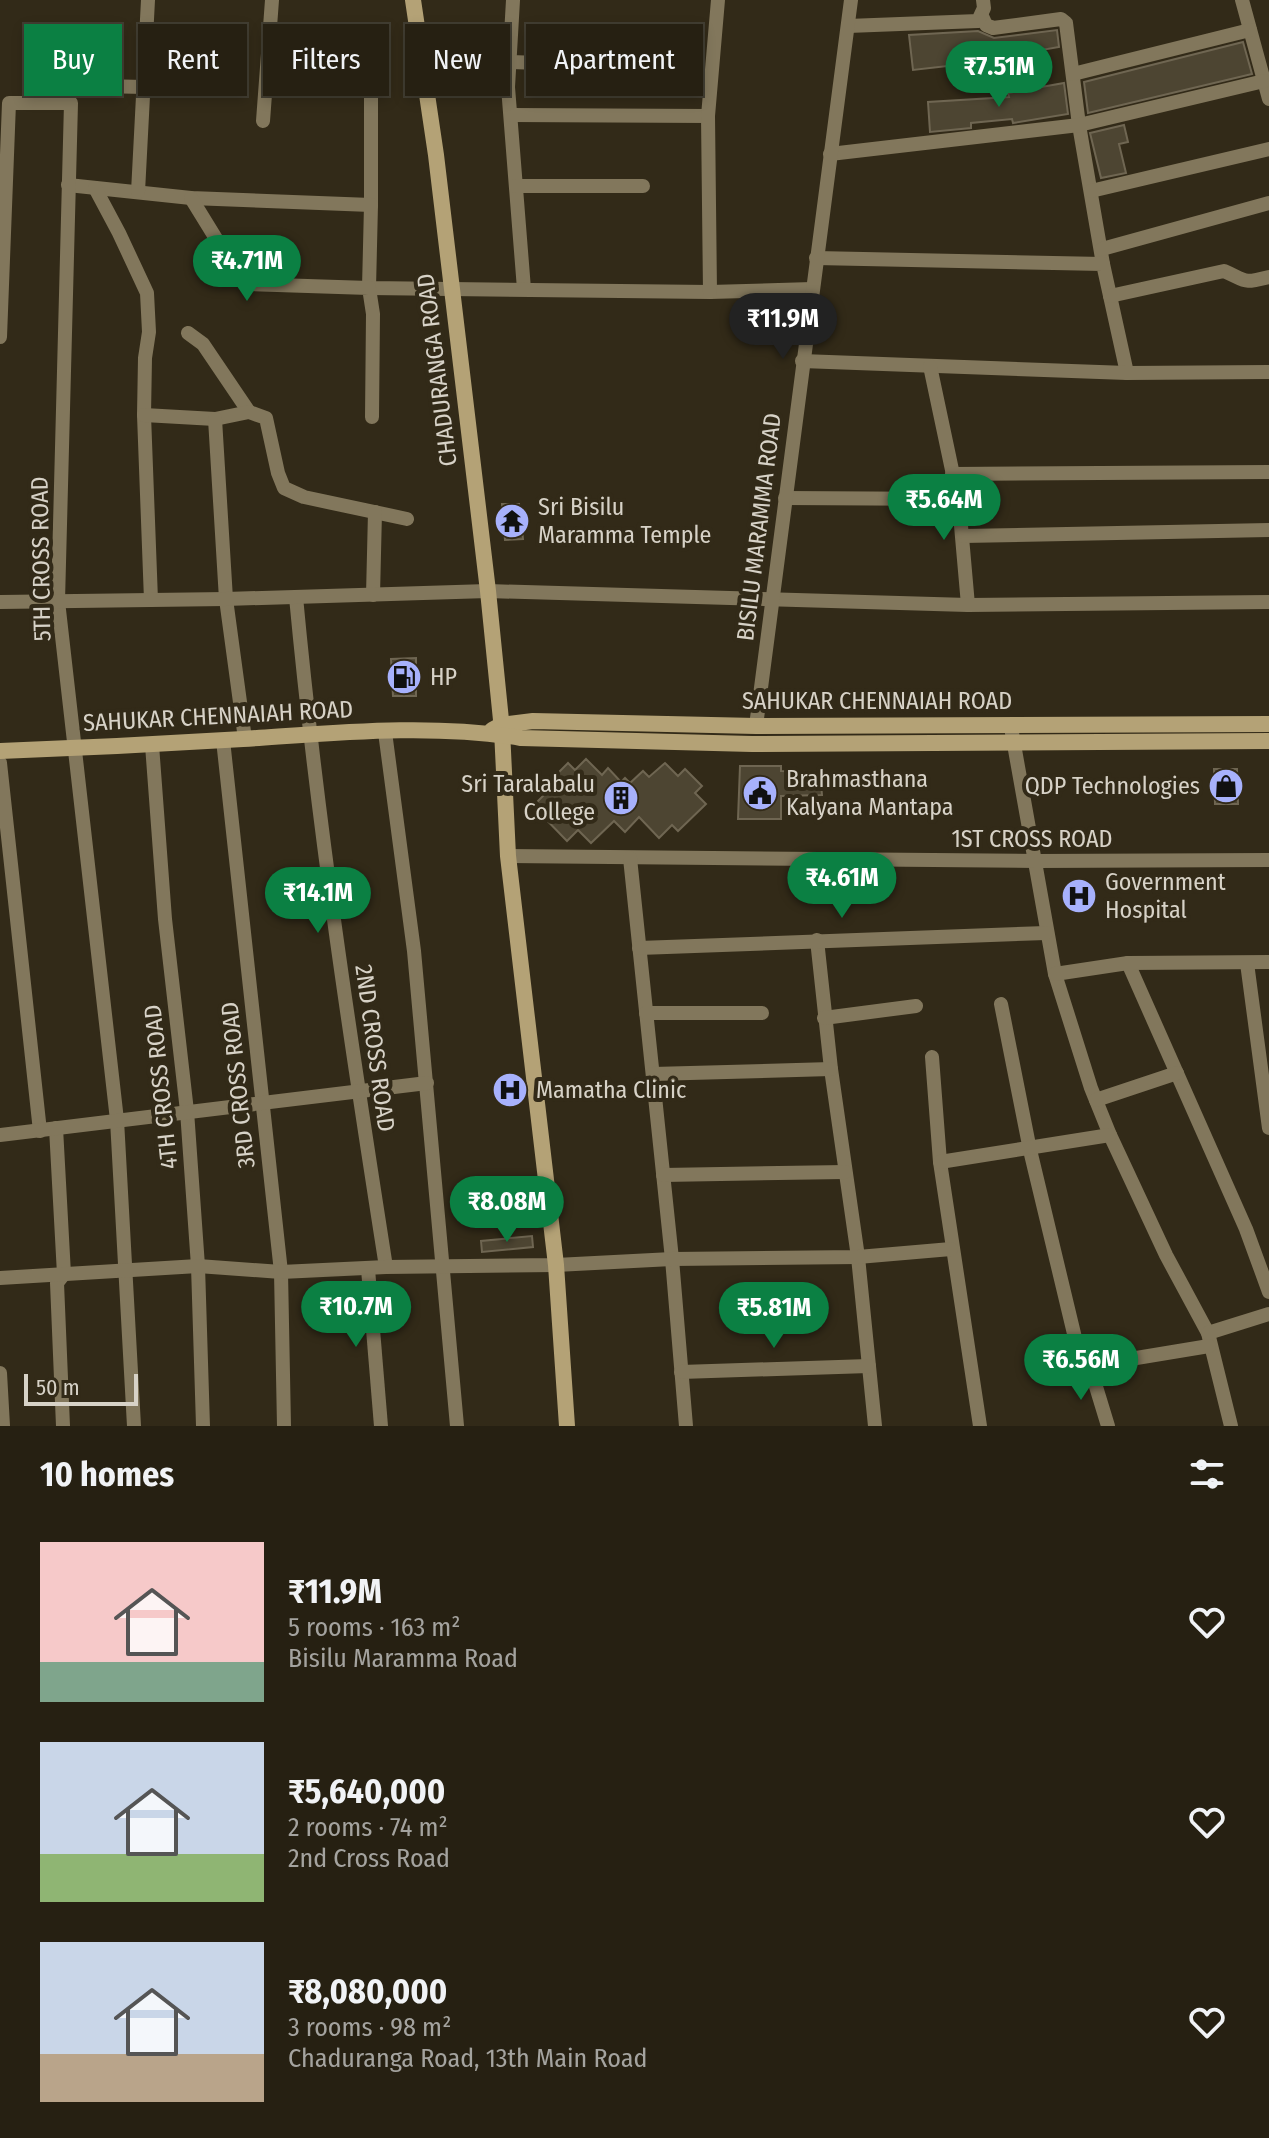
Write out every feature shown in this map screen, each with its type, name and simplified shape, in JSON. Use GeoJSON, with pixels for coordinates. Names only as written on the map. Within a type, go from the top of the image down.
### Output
{"type":"FeatureCollection","features":[{"type":"Feature","properties":{"kind":"street"},"geometry":{"type":"LineString","coordinates":[[147,24],[148,0]]}},
{"type":"Feature","properties":{"kind":"street"},"geometry":{"type":"LineString","coordinates":[[263,121],[272,0]]}},
{"type":"Feature","properties":{"kind":"street","name":"CHADURANGA ROAD"},"geometry":{"type":"LineString","coordinates":[[413,0],[436,155],[488,591],[496,731],[556,1265],[567,1426]]}},
{"type":"Feature","properties":{"kind":"street"},"geometry":{"type":"LineString","coordinates":[[513,0],[510,62],[526,63]]}},
{"type":"Feature","properties":{"kind":"street"},"geometry":{"type":"LineString","coordinates":[[710,292],[708,116],[718,0]]}},
{"type":"Feature","properties":{"kind":"street","name":"BISILU MARAMMA ROAD"},"geometry":{"type":"LineString","coordinates":[[756,726],[851,0]]}},
{"type":"Feature","properties":{"kind":"street"},"geometry":{"type":"LineString","coordinates":[[983,0],[982,16],[986,25],[993,28],[1061,19],[1068,29],[1079,125],[1127,373]]}},
{"type":"Feature","properties":{"kind":"street"},"geometry":{"type":"LineString","coordinates":[[1242,0],[1269,99]]}},
{"type":"Feature","properties":{"kind":"street"},"geometry":{"type":"LineString","coordinates":[[848,26],[978,21],[982,16]]}},
{"type":"Feature","properties":{"kind":"street"},"geometry":{"type":"LineString","coordinates":[[1073,74],[1250,30]]}},
{"type":"Feature","properties":{"kind":"street"},"geometry":{"type":"LineString","coordinates":[[830,154],[1079,125],[1264,81]]}},
{"type":"Feature","properties":{"kind":"street"},"geometry":{"type":"LineString","coordinates":[[138,192],[143,96]]}},
{"type":"Feature","properties":{"kind":"street"},"geometry":{"type":"LineString","coordinates":[[371,96],[369,288],[373,314],[372,417]]}},
{"type":"Feature","properties":{"kind":"street"},"geometry":{"type":"LineString","coordinates":[[509,96],[524,289]]}},
{"type":"Feature","properties":{"kind":"street","name":"5TH CROSS ROAD"},"geometry":{"type":"LineString","coordinates":[[0,337],[9,103],[71,103],[58,601],[117,1120],[134,1426]]}},
{"type":"Feature","properties":{"kind":"street"},"geometry":{"type":"LineString","coordinates":[[511,115],[708,116]]}},
{"type":"Feature","properties":{"kind":"street"},"geometry":{"type":"LineString","coordinates":[[1091,191],[1269,149]]}},
{"type":"Feature","properties":{"kind":"street"},"geometry":{"type":"LineString","coordinates":[[68,185],[191,198],[371,205]]}},
{"type":"Feature","properties":{"kind":"street"},"geometry":{"type":"LineString","coordinates":[[516,186],[643,186]]}},
{"type":"Feature","properties":{"kind":"street"},"geometry":{"type":"LineString","coordinates":[[95,188],[147,293],[149,332],[145,358],[144,415],[151,600]]}},
{"type":"Feature","properties":{"kind":"street"},"geometry":{"type":"LineString","coordinates":[[191,198],[239,276],[249,284],[710,292],[812,289]]}},
{"type":"Feature","properties":{"kind":"street"},"geometry":{"type":"LineString","coordinates":[[816,258],[1102,256],[1269,203]]}},
{"type":"Feature","properties":{"kind":"street"},"geometry":{"type":"LineString","coordinates":[[1110,296],[1224,271],[1240,281],[1269,277]]}},
{"type":"Feature","properties":{"kind":"street"},"geometry":{"type":"LineString","coordinates":[[188,333],[203,344],[249,412]]}},
{"type":"Feature","properties":{"kind":"street"},"geometry":{"type":"LineString","coordinates":[[802,361],[1127,373],[1269,372]]}},
{"type":"Feature","properties":{"kind":"street"},"geometry":{"type":"LineString","coordinates":[[930,366],[958,499],[968,605]]}},
{"type":"Feature","properties":{"kind":"street"},"geometry":{"type":"LineString","coordinates":[[144,415],[215,419],[249,412],[266,418],[284,488],[304,497],[407,519]]}},
{"type":"Feature","properties":{"kind":"street"},"geometry":{"type":"LineString","coordinates":[[215,419],[226,599],[245,739]]}},
{"type":"Feature","properties":{"kind":"street"},"geometry":{"type":"LineString","coordinates":[[952,474],[1269,472]]}},
{"type":"Feature","properties":{"kind":"street"},"geometry":{"type":"LineString","coordinates":[[785,498],[958,499]]}},
{"type":"Feature","properties":{"kind":"street"},"geometry":{"type":"LineString","coordinates":[[373,595],[375,512]]}},
{"type":"Feature","properties":{"kind":"street"},"geometry":{"type":"LineString","coordinates":[[963,536],[1269,530]]}},
{"type":"Feature","properties":{"kind":"street"},"geometry":{"type":"LineString","coordinates":[[0,602],[488,591],[968,605],[1269,602]]}},
{"type":"Feature","properties":{"kind":"street","name":"2ND CROSS ROAD"},"geometry":{"type":"LineString","coordinates":[[296,597],[309,734],[386,1267]]}},
{"type":"Feature","properties":{"kind":"street","name":"SAHUKAR CHENNAIAH ROAD"},"geometry":{"type":"LineString","coordinates":[[0,751],[309,734],[496,731],[533,721],[1269,741]]}},
{"type":"Feature","properties":{"kind":"street","name":"SAHUKAR CHENNAIAH ROAD"},"geometry":{"type":"LineString","coordinates":[[496,731],[521,738],[752,744],[1269,724]]}},
{"type":"Feature","properties":{"kind":"street"},"geometry":{"type":"LineString","coordinates":[[385,732],[414,951],[457,1426]]}},
{"type":"Feature","properties":{"kind":"street"},"geometry":{"type":"LineString","coordinates":[[1012,734],[1055,974],[1110,1135],[1208,1340],[1226,1425]]}},
{"type":"Feature","properties":{"kind":"street","name":"3RD CROSS ROAD"},"geometry":{"type":"LineString","coordinates":[[223,740],[281,1272],[284,1426]]}},
{"type":"Feature","properties":{"kind":"street","name":"4TH CROSS ROAD"},"geometry":{"type":"LineString","coordinates":[[152,745],[165,919],[187,1111],[198,1266],[203,1426]]}},
{"type":"Feature","properties":{"kind":"street"},"geometry":{"type":"LineString","coordinates":[[0,763],[40,1131]]}},
{"type":"Feature","properties":{"kind":"street","name":"1ST CROSS ROAD"},"geometry":{"type":"LineString","coordinates":[[508,856],[1269,860]]}},
{"type":"Feature","properties":{"kind":"street"},"geometry":{"type":"LineString","coordinates":[[630,858],[672,1259],[686,1426]]}},
{"type":"Feature","properties":{"kind":"street"},"geometry":{"type":"LineString","coordinates":[[639,948],[1046,933]]}},
{"type":"Feature","properties":{"kind":"street"},"geometry":{"type":"LineString","coordinates":[[817,940],[824,1018],[858,1257],[875,1426]]}},
{"type":"Feature","properties":{"kind":"street"},"geometry":{"type":"LineString","coordinates":[[1055,974],[1128,963],[1269,962]]}},
{"type":"Feature","properties":{"kind":"street"},"geometry":{"type":"LineString","coordinates":[[1128,963],[1246,1229],[1269,1292]]}},
{"type":"Feature","properties":{"kind":"street"},"geometry":{"type":"LineString","coordinates":[[1247,963],[1269,1128]]}},
{"type":"Feature","properties":{"kind":"street"},"geometry":{"type":"LineString","coordinates":[[1001,1004],[1030,1150],[1082,1367],[1208,1340],[1269,1314]]}},
{"type":"Feature","properties":{"kind":"street"},"geometry":{"type":"LineString","coordinates":[[824,1018],[916,1006]]}},
{"type":"Feature","properties":{"kind":"street"},"geometry":{"type":"LineString","coordinates":[[646,1013],[762,1013]]}},
{"type":"Feature","properties":{"kind":"street"},"geometry":{"type":"LineString","coordinates":[[932,1057],[951,1249],[980,1426]]}},
{"type":"Feature","properties":{"kind":"street"},"geometry":{"type":"LineString","coordinates":[[653,1074],[831,1069]]}},
{"type":"Feature","properties":{"kind":"street"},"geometry":{"type":"LineString","coordinates":[[1096,1100],[1177,1073]]}},
{"type":"Feature","properties":{"kind":"street"},"geometry":{"type":"LineString","coordinates":[[0,1135],[427,1083]]}},
{"type":"Feature","properties":{"kind":"street"},"geometry":{"type":"LineString","coordinates":[[56,1128],[64,1274],[57,1283],[63,1426]]}},
{"type":"Feature","properties":{"kind":"street"},"geometry":{"type":"LineString","coordinates":[[940,1162],[1110,1135]]}},
{"type":"Feature","properties":{"kind":"street"},"geometry":{"type":"LineString","coordinates":[[663,1175],[845,1172]]}},
{"type":"Feature","properties":{"kind":"street"},"geometry":{"type":"LineString","coordinates":[[0,1278],[198,1266],[281,1272],[672,1259],[858,1257],[951,1249]]}},
{"type":"Feature","properties":{"kind":"street"},"geometry":{"type":"LineString","coordinates":[[368,1269],[381,1426]]}},
{"type":"Feature","properties":{"kind":"street"},"geometry":{"type":"LineString","coordinates":[[681,1372],[869,1366]]}},
{"type":"Feature","properties":{"kind":"street"},"geometry":{"type":"LineString","coordinates":[[1090,1367],[1108,1426]]}},
{"type":"Feature","properties":{"kind":"street"},"geometry":{"type":"LineString","coordinates":[[0,1373],[3,1426]]}},
{"type":"Feature","properties":{"kind":"building"},"geometry":{"type":"Polygon","coordinates":[[[1057,30],[1059,47],[991,61],[913,70],[909,35],[978,31],[994,38],[1057,30]]]}},
{"type":"Feature","properties":{"kind":"building"},"geometry":{"type":"Polygon","coordinates":[[[1243,42],[1252,74],[1088,113],[1084,82],[1243,42]]]}},
{"type":"Feature","properties":{"kind":"building"},"geometry":{"type":"Polygon","coordinates":[[[1064,83],[1068,114],[1013,123],[1012,119],[971,123],[971,128],[930,132],[928,102],[1009,97],[1008,93],[1064,83]]]}},
{"type":"Feature","properties":{"kind":"building"},"geometry":{"type":"Polygon","coordinates":[[[1124,125],[1128,142],[1119,144],[1126,173],[1101,178],[1090,133],[1124,125]]]}},
{"type":"Feature","properties":{"kind":"building","name":"Sri Bisilu Maramma Temple"},"geometry":{"type":"Polygon","coordinates":[[[502,504],[519,504],[523,539],[505,540],[502,504]]]}},
{"type":"Feature","properties":{"kind":"building","name":"HP"},"geometry":{"type":"Polygon","coordinates":[[[416,658],[416,696],[393,696],[391,659],[416,658]]]}},
{"type":"Feature","properties":{"kind":"building","name":"Sri Taralabalu College"},"geometry":{"type":"Polygon","coordinates":[[[586,759],[602,775],[608,768],[621,782],[625,778],[630,783],[643,771],[649,777],[665,763],[678,776],[685,769],[702,786],[695,793],[706,804],[678,831],[672,825],[659,838],[639,817],[625,832],[614,821],[591,843],[578,830],[567,841],[533,806],[554,785],[550,781],[568,763],[575,770],[586,759]]]}},
{"type":"Feature","properties":{"kind":"building","name":"Brahmasthana Kalyana Mantapa"},"geometry":{"type":"Polygon","coordinates":[[[740,766],[781,766],[781,771],[820,772],[822,795],[781,796],[781,819],[738,819],[740,766]]]}},
{"type":"Feature","properties":{"kind":"building","name":"QDP Technologies"},"geometry":{"type":"Polygon","coordinates":[[[1214,769],[1237,769],[1238,804],[1215,804],[1214,769]]]}},
{"type":"Feature","properties":{"kind":"building"},"geometry":{"type":"Polygon","coordinates":[[[532,1236],[533,1247],[482,1252],[481,1241],[532,1236]]]}},
{"type":"Feature","properties":{"kind":"place","name":"Sri Bisilu Maramma Temple"},"geometry":{"type":"Point","coordinates":[512,521]}},
{"type":"Feature","properties":{"kind":"place","name":"HP"},"geometry":{"type":"Point","coordinates":[404,677]}},
{"type":"Feature","properties":{"kind":"place","name":"QDP Technologies"},"geometry":{"type":"Point","coordinates":[1226,786]}},
{"type":"Feature","properties":{"kind":"place","name":"Brahmasthana Kalyana Mantapa"},"geometry":{"type":"Point","coordinates":[760,793]}},
{"type":"Feature","properties":{"kind":"place","name":"Sri Taralabalu College"},"geometry":{"type":"Point","coordinates":[621,798]}},
{"type":"Feature","properties":{"kind":"place","name":"Government Hospital"},"geometry":{"type":"Point","coordinates":[1079,896]}},
{"type":"Feature","properties":{"kind":"place","name":"Mamatha Clinic"},"geometry":{"type":"Point","coordinates":[510,1090]}}]}
